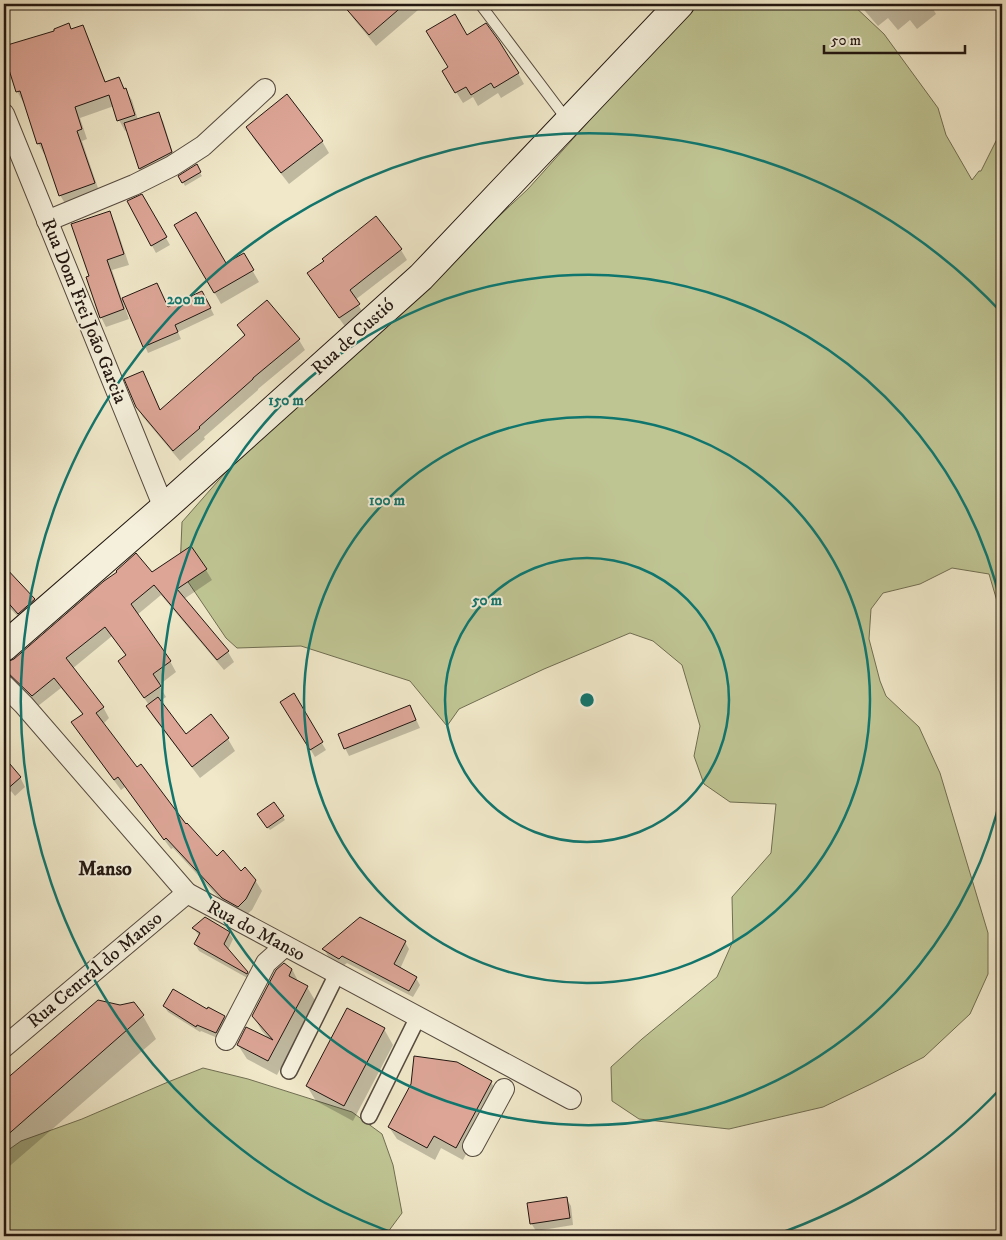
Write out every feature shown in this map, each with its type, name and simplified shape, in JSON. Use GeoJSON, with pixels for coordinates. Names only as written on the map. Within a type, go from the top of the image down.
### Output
{"type":"FeatureCollection","features":[{"type":"Feature","properties":{"kind":"main road","name":"Rua de Custió"},"geometry":{"type":"LineString","coordinates":[[4,647],[164,508],[421,276],[680,4]]}},
{"type":"Feature","properties":{"kind":"street"},"geometry":{"type":"LineString","coordinates":[[47,221],[134,185],[172,166],[203,146],[266,89]]}},
{"type":"Feature","properties":{"kind":"street","name":"Rua Dom Frei João Garcia"},"geometry":{"type":"LineString","coordinates":[[4,114],[164,508]]}},
{"type":"Feature","properties":{"kind":"street","name":"Rua do Manso"},"geometry":{"type":"LineString","coordinates":[[4,685],[24,705],[187,893],[418,1018],[509,1077],[571,1099]]}},
{"type":"Feature","properties":{"kind":"street","name":"Rua Central do Manso"},"geometry":{"type":"LineString","coordinates":[[4,1047],[187,893]]}},
{"type":"Feature","properties":{"kind":"street"},"geometry":{"type":"LineString","coordinates":[[226,1040],[266,963],[285,946]]}},
{"type":"Feature","properties":{"kind":"street"},"geometry":{"type":"LineString","coordinates":[[289,1071],[337,974]]}},
{"type":"Feature","properties":{"kind":"street"},"geometry":{"type":"LineString","coordinates":[[369,1116],[418,1018]]}},
{"type":"Feature","properties":{"kind":"street"},"geometry":{"type":"LineString","coordinates":[[473,1146],[509,1077]]}},
{"type":"Feature","properties":{"kind":"lane"},"geometry":{"type":"LineString","coordinates":[[480,4],[568,122]]}},
{"type":"Feature","properties":{"kind":"green space"},"geometry":{"type":"Polygon","coordinates":[[[694,4],[852,4],[884,34],[938,108],[946,135],[972,180],[981,171],[1002,129],[1002,614],[989,574],[952,568],[920,584],[883,593],[871,609],[869,639],[886,696],[919,727],[940,773],[988,933],[988,974],[970,1014],[924,1057],[823,1107],[729,1129],[639,1119],[612,1101],[611,1067],[717,977],[733,941],[732,897],[771,853],[776,804],[730,802],[704,784],[694,756],[700,726],[682,665],[653,641],[630,633],[544,669],[459,709],[447,726],[410,681],[301,646],[237,648],[226,638],[180,570],[182,522],[225,473],[285,414],[528,189],[694,4]]]}},
{"type":"Feature","properties":{"kind":"green space"},"geometry":{"type":"Polygon","coordinates":[[[998,4],[1002,4],[1002,33],[997,28],[998,4]]]}},
{"type":"Feature","properties":{"kind":"green space"},"geometry":{"type":"Polygon","coordinates":[[[203,1068],[248,1079],[352,1112],[382,1134],[393,1165],[402,1213],[385,1236],[4,1236],[4,1153],[21,1141],[82,1119],[203,1068]]]}},
{"type":"Feature","properties":{"kind":"building"},"geometry":{"type":"Polygon","coordinates":[[[342,4],[405,4],[369,35],[342,4]]]}},
{"type":"Feature","properties":{"kind":"building"},"geometry":{"type":"Polygon","coordinates":[[[455,14],[467,35],[486,23],[519,73],[494,88],[491,83],[471,95],[466,87],[455,93],[442,71],[448,67],[426,31],[455,14]]]}},
{"type":"Feature","properties":{"kind":"building"},"geometry":{"type":"Polygon","coordinates":[[[69,23],[71,29],[83,25],[105,82],[119,77],[124,89],[126,88],[135,115],[117,121],[109,95],[75,107],[82,129],[77,131],[95,183],[59,196],[41,143],[37,144],[20,91],[16,92],[4,54],[4,46],[54,31],[54,29],[69,23]]]}},
{"type":"Feature","properties":{"kind":"building"},"geometry":{"type":"Polygon","coordinates":[[[287,94],[323,141],[281,173],[246,127],[287,94]]]}},
{"type":"Feature","properties":{"kind":"building"},"geometry":{"type":"Polygon","coordinates":[[[159,112],[172,152],[139,169],[124,123],[159,112]]]}},
{"type":"Feature","properties":{"kind":"building"},"geometry":{"type":"Polygon","coordinates":[[[197,164],[201,172],[182,183],[178,176],[197,164]]]}},
{"type":"Feature","properties":{"kind":"building"},"geometry":{"type":"Polygon","coordinates":[[[142,194],[167,237],[151,246],[127,201],[142,194]]]}},
{"type":"Feature","properties":{"kind":"building"},"geometry":{"type":"Polygon","coordinates":[[[110,211],[124,254],[107,260],[124,309],[100,318],[86,277],[89,276],[71,224],[110,211]]]}},
{"type":"Feature","properties":{"kind":"building"},"geometry":{"type":"Polygon","coordinates":[[[196,212],[226,263],[244,253],[254,270],[214,293],[174,225],[196,212]]]}},
{"type":"Feature","properties":{"kind":"building"},"geometry":{"type":"Polygon","coordinates":[[[376,216],[402,249],[350,290],[360,304],[339,318],[307,273],[324,261],[322,259],[376,216]]]}},
{"type":"Feature","properties":{"kind":"building"},"geometry":{"type":"Polygon","coordinates":[[[157,283],[168,307],[202,291],[211,308],[175,325],[178,332],[143,347],[122,298],[157,283]]]}},
{"type":"Feature","properties":{"kind":"building"},"geometry":{"type":"Polygon","coordinates":[[[267,300],[300,339],[253,378],[173,451],[136,407],[124,379],[143,371],[160,410],[245,335],[237,325],[267,300]]]}},
{"type":"Feature","properties":{"kind":"building"},"geometry":{"type":"Polygon","coordinates":[[[191,546],[207,569],[177,589],[229,651],[217,660],[154,585],[131,604],[171,661],[153,674],[161,686],[144,698],[118,661],[126,655],[105,627],[66,658],[104,707],[96,713],[137,767],[141,764],[186,824],[217,856],[223,850],[241,871],[245,867],[256,880],[246,899],[238,907],[222,898],[166,838],[164,840],[118,777],[114,780],[71,722],[83,714],[54,678],[32,696],[4,669],[4,662],[14,659],[104,581],[117,572],[136,553],[152,572],[191,546]]]}},
{"type":"Feature","properties":{"kind":"building"},"geometry":{"type":"Polygon","coordinates":[[[4,566],[35,599],[18,614],[4,598],[4,566]]]}},
{"type":"Feature","properties":{"kind":"building"},"geometry":{"type":"Polygon","coordinates":[[[294,693],[323,742],[310,750],[280,702],[294,693]]]}},
{"type":"Feature","properties":{"kind":"building"},"geometry":{"type":"Polygon","coordinates":[[[158,697],[186,734],[211,714],[229,738],[192,767],[146,706],[158,697]]]}},
{"type":"Feature","properties":{"kind":"building"},"geometry":{"type":"Polygon","coordinates":[[[410,705],[416,720],[344,749],[338,734],[410,705]]]}},
{"type":"Feature","properties":{"kind":"building"},"geometry":{"type":"Polygon","coordinates":[[[4,757],[21,777],[4,792],[4,757]]]}},
{"type":"Feature","properties":{"kind":"building"},"geometry":{"type":"Polygon","coordinates":[[[274,802],[284,816],[267,828],[257,814],[274,802]]]}},
{"type":"Feature","properties":{"kind":"building"},"geometry":{"type":"Polygon","coordinates":[[[205,917],[230,932],[224,944],[248,972],[247,974],[194,944],[200,933],[192,928],[205,917]]]}},
{"type":"Feature","properties":{"kind":"building"},"geometry":{"type":"Polygon","coordinates":[[[360,917],[406,941],[394,964],[417,977],[409,991],[342,956],[339,959],[322,949],[360,917]]]}},
{"type":"Feature","properties":{"kind":"building"},"geometry":{"type":"Polygon","coordinates":[[[284,963],[292,969],[289,976],[308,986],[268,1061],[237,1045],[246,1027],[273,1040],[252,1016],[276,970],[284,963]]]}},
{"type":"Feature","properties":{"kind":"building"},"geometry":{"type":"Polygon","coordinates":[[[173,989],[207,1009],[208,1007],[225,1016],[216,1033],[197,1025],[196,1027],[163,1006],[173,989]]]}},
{"type":"Feature","properties":{"kind":"building"},"geometry":{"type":"Polygon","coordinates":[[[98,1000],[120,1005],[134,1002],[144,1015],[4,1138],[4,1081],[98,1000]]]}},
{"type":"Feature","properties":{"kind":"building"},"geometry":{"type":"Polygon","coordinates":[[[347,1008],[385,1028],[344,1106],[306,1086],[347,1008]]]}},
{"type":"Feature","properties":{"kind":"building"},"geometry":{"type":"Polygon","coordinates":[[[414,1056],[457,1062],[492,1081],[456,1148],[434,1136],[427,1148],[388,1127],[411,1084],[414,1056]]]}},
{"type":"Feature","properties":{"kind":"building"},"geometry":{"type":"Polygon","coordinates":[[[567,1197],[570,1218],[530,1224],[527,1203],[567,1197]]]}},
{"type":"Feature","properties":{"kind":"district","name":"Manso"},"geometry":{"type":"Point","coordinates":[105,869]}}]}
